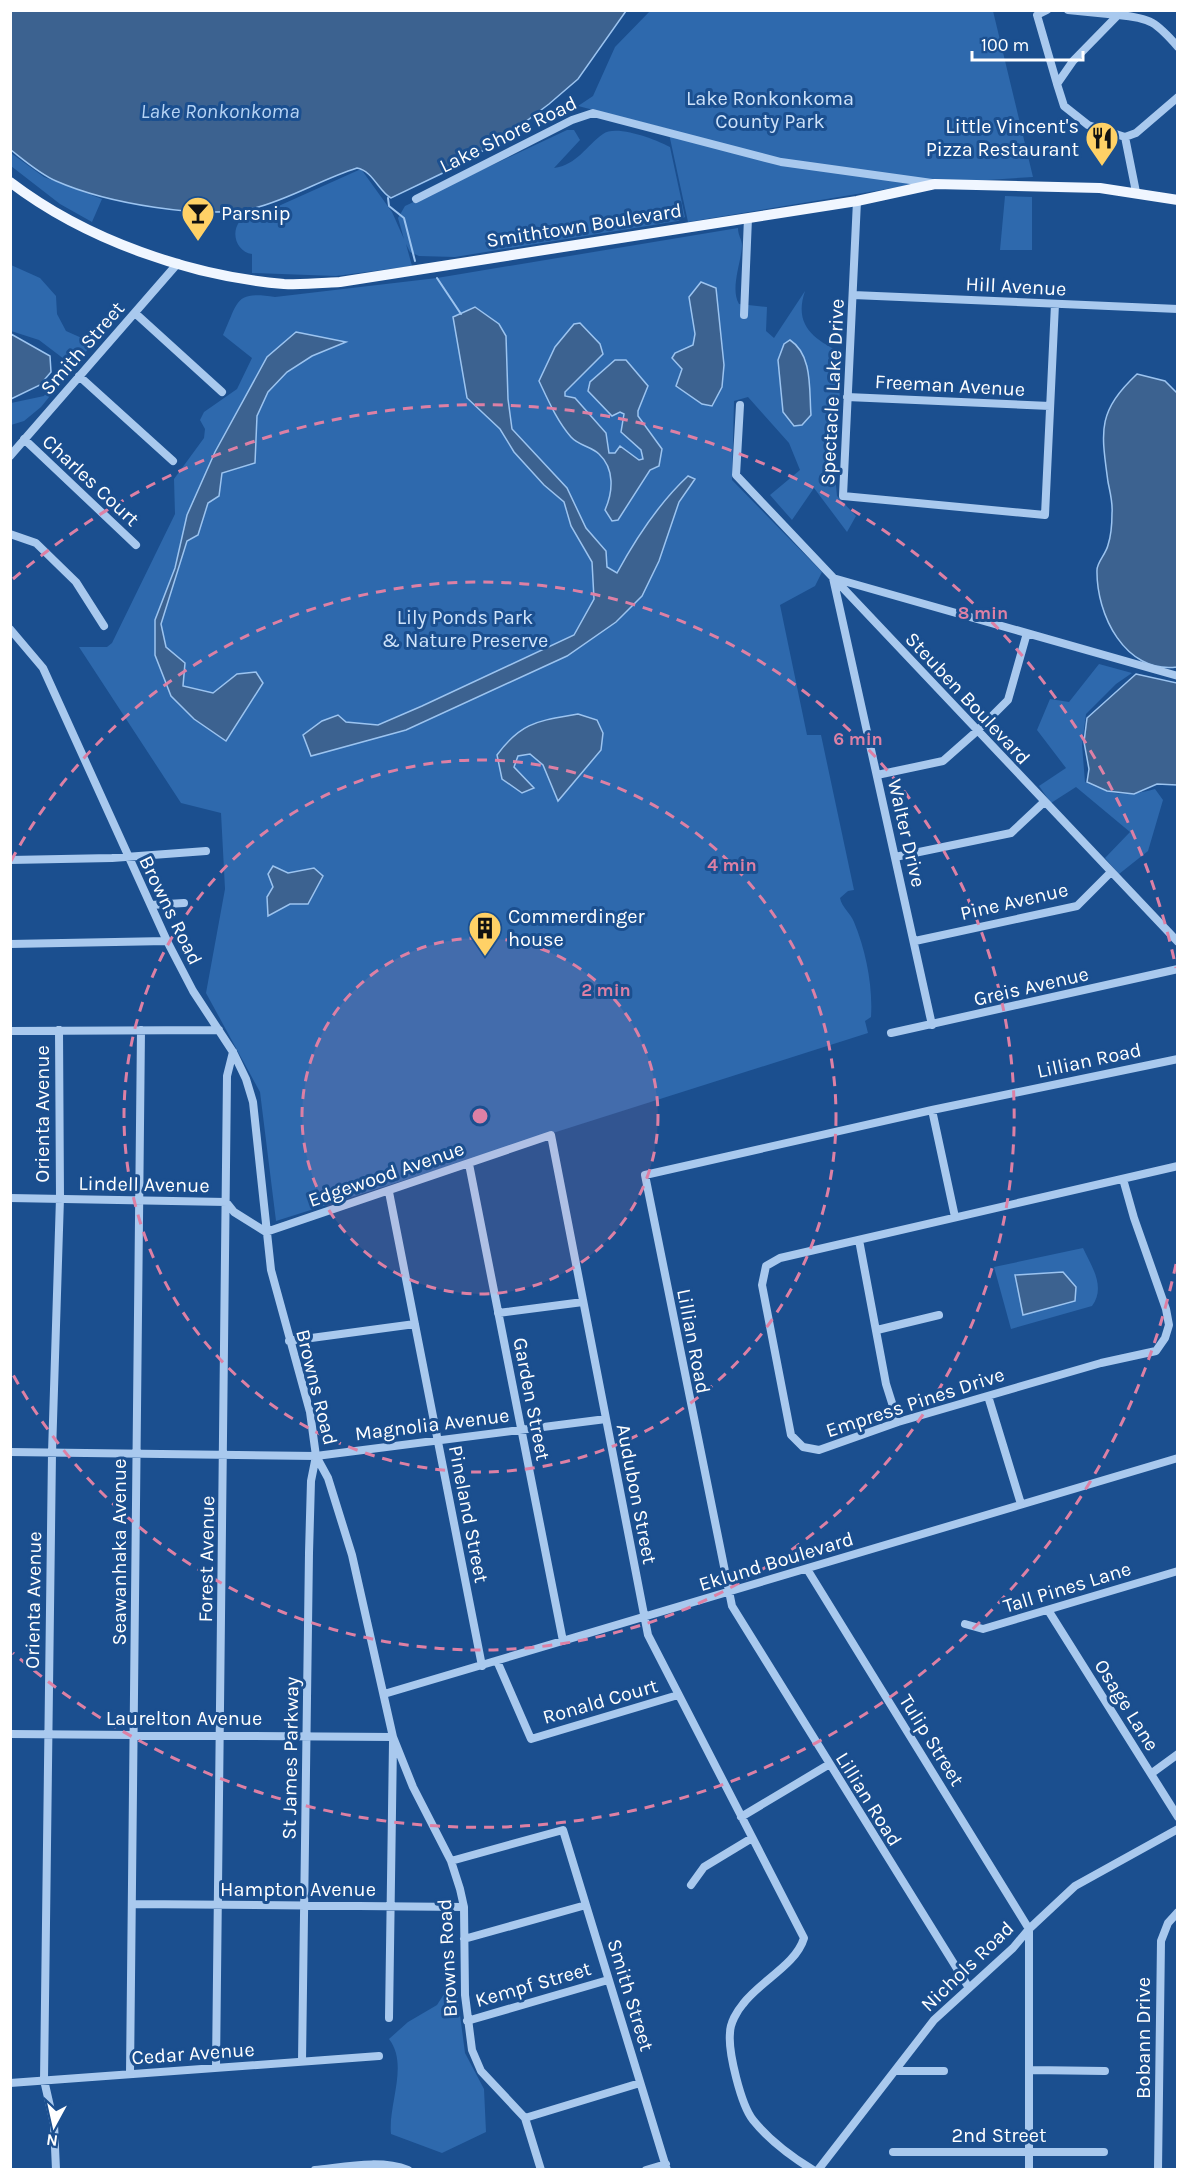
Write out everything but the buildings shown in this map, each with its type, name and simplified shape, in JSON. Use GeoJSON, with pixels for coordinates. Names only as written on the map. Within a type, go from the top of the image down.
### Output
{"type":"FeatureCollection","features":[{"type":"Feature","properties":{"kind":"main road","name":"Smithtown Boulevard"},"geometry":{"type":"LineString","coordinates":[[11,184],[93,231],[178,263],[220,274],[286,284],[340,282],[857,201],[935,184],[1019,184],[1136,192],[1178,200]]}},
{"type":"Feature","properties":{"kind":"street"},"geometry":{"type":"LineString","coordinates":[[1047,10],[1037,15],[1064,106],[1088,125],[1125,137],[1136,133],[1178,97]]}},
{"type":"Feature","properties":{"kind":"street"},"geometry":{"type":"LineString","coordinates":[[1068,10],[1145,17],[1159,25],[1178,47]]}},
{"type":"Feature","properties":{"kind":"street"},"geometry":{"type":"LineString","coordinates":[[1057,84],[1073,61],[1118,15]]}},
{"type":"Feature","properties":{"kind":"street","name":"Lake Shore Road"},"geometry":{"type":"LineString","coordinates":[[416,199],[572,120],[593,113],[781,162],[935,184]]}},
{"type":"Feature","properties":{"kind":"street"},"geometry":{"type":"LineString","coordinates":[[1125,137],[1136,192]]}},
{"type":"Feature","properties":{"kind":"street","name":"Spectacle Lake Drive"},"geometry":{"type":"LineString","coordinates":[[857,201],[843,496],[1045,515],[1054,304]]}},
{"type":"Feature","properties":{"kind":"street"},"geometry":{"type":"LineString","coordinates":[[744,315],[748,218]]}},
{"type":"Feature","properties":{"kind":"street","name":"Smith Street"},"geometry":{"type":"LineString","coordinates":[[10,456],[178,263]]}},
{"type":"Feature","properties":{"kind":"street","name":"Hill Avenue"},"geometry":{"type":"LineString","coordinates":[[853,295],[1178,309]]}},
{"type":"Feature","properties":{"kind":"street"},"geometry":{"type":"LineString","coordinates":[[135,313],[222,392]]}},
{"type":"Feature","properties":{"kind":"street"},"geometry":{"type":"LineString","coordinates":[[79,376],[173,461]]}},
{"type":"Feature","properties":{"kind":"street","name":"Freeman Avenue"},"geometry":{"type":"LineString","coordinates":[[848,397],[1050,406]]}},
{"type":"Feature","properties":{"kind":"street","name":"Steuben Boulevard"},"geometry":{"type":"LineString","coordinates":[[740,405],[736,475],[1043,803],[1178,942]]}},
{"type":"Feature","properties":{"kind":"street","name":"Charles Court"},"geometry":{"type":"LineString","coordinates":[[24,439],[136,545]]}},
{"type":"Feature","properties":{"kind":"street"},"geometry":{"type":"LineString","coordinates":[[10,534],[36,543],[76,582],[104,626]]}},
{"type":"Feature","properties":{"kind":"street"},"geometry":{"type":"LineString","coordinates":[[833,578],[1178,676]]}},
{"type":"Feature","properties":{"kind":"street","name":"Walter Drive"},"geometry":{"type":"LineString","coordinates":[[833,578],[933,1025]]}},
{"type":"Feature","properties":{"kind":"street","name":"Browns Road"},"geometry":{"type":"LineString","coordinates":[[10,629],[43,668],[167,941],[193,992],[233,1052],[246,1079],[253,1102],[271,1270],[310,1412],[316,1456],[328,1478],[352,1555],[393,1737],[413,1787],[452,1861],[464,1907],[467,2021],[472,2050],[481,2071],[525,2118],[541,2169]]}},
{"type":"Feature","properties":{"kind":"street"},"geometry":{"type":"LineString","coordinates":[[877,775],[943,760],[977,731],[1008,700],[1027,633]]}},
{"type":"Feature","properties":{"kind":"street"},"geometry":{"type":"LineString","coordinates":[[895,857],[1011,833],[1043,803]]}},
{"type":"Feature","properties":{"kind":"street"},"geometry":{"type":"LineString","coordinates":[[10,860],[206,851]]}},
{"type":"Feature","properties":{"kind":"street","name":"Pine Avenue"},"geometry":{"type":"LineString","coordinates":[[915,941],[1077,906],[1110,873]]}},
{"type":"Feature","properties":{"kind":"street"},"geometry":{"type":"LineString","coordinates":[[151,905],[184,903]]}},
{"type":"Feature","properties":{"kind":"street"},"geometry":{"type":"LineString","coordinates":[[10,944],[167,941]]}},
{"type":"Feature","properties":{"kind":"street","name":"Greis Avenue"},"geometry":{"type":"LineString","coordinates":[[891,1034],[1178,969]]}},
{"type":"Feature","properties":{"kind":"street","name":"Orienta Avenue"},"geometry":{"type":"LineString","coordinates":[[56,2169],[54,2124],[44,2080],[52,1453],[60,1198],[58,1030]]}},
{"type":"Feature","properties":{"kind":"street","name":"Seawanhaka Avenue"},"geometry":{"type":"LineString","coordinates":[[130,2074],[141,1030]]}},
{"type":"Feature","properties":{"kind":"street"},"geometry":{"type":"LineString","coordinates":[[10,1031],[219,1030]]}},
{"type":"Feature","properties":{"kind":"street","name":"Forest Avenue"},"geometry":{"type":"LineString","coordinates":[[216,2067],[227,1076],[233,1052]]}},
{"type":"Feature","properties":{"kind":"street","name":"Lillian Road"},"geometry":{"type":"LineString","coordinates":[[969,1988],[828,1765],[732,1606],[727,1593],[645,1175],[932,1110],[1178,1059]]}},
{"type":"Feature","properties":{"kind":"street"},"geometry":{"type":"LineString","coordinates":[[932,1110],[955,1217]]}},
{"type":"Feature","properties":{"kind":"street","name":"Edgewood Avenue"},"geometry":{"type":"LineString","coordinates":[[266,1232],[551,1135]]}},
{"type":"Feature","properties":{"kind":"street","name":"Audubon Street"},"geometry":{"type":"LineString","coordinates":[[551,1135],[648,1635],[804,1938],[800,1951],[761,1984],[742,2004],[730,2032],[734,2063],[752,2118],[797,2160],[813,2169]]}},
{"type":"Feature","properties":{"kind":"street","name":"Garden Street"},"geometry":{"type":"LineString","coordinates":[[469,1164],[563,1641]]}},
{"type":"Feature","properties":{"kind":"street","name":"Empress Pines Drive"},"geometry":{"type":"LineString","coordinates":[[1123,1179],[1134,1218],[1166,1309],[1169,1325],[1165,1338],[1155,1351],[1101,1363],[898,1422],[819,1450],[803,1447],[791,1435],[762,1285],[766,1266],[780,1258],[1178,1166]]}},
{"type":"Feature","properties":{"kind":"street","name":"Pineland Street"},"geometry":{"type":"LineString","coordinates":[[389,1192],[482,1666]]}},
{"type":"Feature","properties":{"kind":"street","name":"Lindell Avenue"},"geometry":{"type":"LineString","coordinates":[[10,1198],[226,1202],[234,1212],[266,1232]]}},
{"type":"Feature","properties":{"kind":"street"},"geometry":{"type":"LineString","coordinates":[[859,1240],[886,1384],[898,1422]]}},
{"type":"Feature","properties":{"kind":"street"},"geometry":{"type":"LineString","coordinates":[[498,1314],[582,1302]]}},
{"type":"Feature","properties":{"kind":"street"},"geometry":{"type":"LineString","coordinates":[[877,1330],[939,1315]]}},
{"type":"Feature","properties":{"kind":"street"},"geometry":{"type":"LineString","coordinates":[[289,1341],[415,1324]]}},
{"type":"Feature","properties":{"kind":"street"},"geometry":{"type":"LineString","coordinates":[[988,1396],[1021,1504]]}},
{"type":"Feature","properties":{"kind":"street","name":"Magnolia Avenue"},"geometry":{"type":"LineString","coordinates":[[10,1452],[316,1456],[606,1419]]}},
{"type":"Feature","properties":{"kind":"street","name":"St James Parkway"},"geometry":{"type":"LineString","coordinates":[[302,2061],[310,1481],[316,1456]]}},
{"type":"Feature","properties":{"kind":"street","name":"Eklund Boulevard"},"geometry":{"type":"LineString","coordinates":[[384,1694],[1178,1458]]}},
{"type":"Feature","properties":{"kind":"street","name":"Tulip Street"},"geometry":{"type":"LineString","coordinates":[[807,1569],[1029,1929]]}},
{"type":"Feature","properties":{"kind":"street","name":"Tall Pines Lane"},"geometry":{"type":"LineString","coordinates":[[965,1624],[983,1629],[1178,1571]]}},
{"type":"Feature","properties":{"kind":"street","name":"Osage Lane"},"geometry":{"type":"LineString","coordinates":[[1048,1610],[1178,1817]]}},
{"type":"Feature","properties":{"kind":"street","name":"Ronald Court"},"geometry":{"type":"LineString","coordinates":[[497,1661],[531,1739],[678,1695]]}},
{"type":"Feature","properties":{"kind":"street","name":"Laurelton Avenue"},"geometry":{"type":"LineString","coordinates":[[10,1734],[393,1737]]}},
{"type":"Feature","properties":{"kind":"street"},"geometry":{"type":"LineString","coordinates":[[389,2018],[393,1737]]}},
{"type":"Feature","properties":{"kind":"street"},"geometry":{"type":"LineString","coordinates":[[1152,1773],[1178,1754]]}},
{"type":"Feature","properties":{"kind":"street"},"geometry":{"type":"LineString","coordinates":[[741,1818],[828,1765]]}},
{"type":"Feature","properties":{"kind":"street","name":"Nichols Road"},"geometry":{"type":"LineString","coordinates":[[818,2169],[934,2020],[1013,1948],[1029,1929],[1075,1887],[1178,1829]]}},
{"type":"Feature","properties":{"kind":"street","name":"Smith Street"},"geometry":{"type":"LineString","coordinates":[[452,1861],[563,1830],[666,2167]]}},
{"type":"Feature","properties":{"kind":"street"},"geometry":{"type":"LineString","coordinates":[[691,1885],[704,1867],[752,1838]]}},
{"type":"Feature","properties":{"kind":"street","name":"Hampton Avenue"},"geometry":{"type":"LineString","coordinates":[[133,1904],[464,1907]]}},
{"type":"Feature","properties":{"kind":"street"},"geometry":{"type":"LineString","coordinates":[[464,1939],[586,1905]]}},
{"type":"Feature","properties":{"kind":"street","name":"Bobann Drive"},"geometry":{"type":"LineString","coordinates":[[1158,2169],[1160,1951],[1167,1923],[1178,1912]]}},
{"type":"Feature","properties":{"kind":"street"},"geometry":{"type":"LineString","coordinates":[[1029,1929],[1029,2169]]}},
{"type":"Feature","properties":{"kind":"street","name":"Kempf Street"},"geometry":{"type":"LineString","coordinates":[[467,2021],[608,1980]]}},
{"type":"Feature","properties":{"kind":"street","name":"Cedar Avenue"},"geometry":{"type":"LineString","coordinates":[[10,2083],[379,2056]]}},
{"type":"Feature","properties":{"kind":"street"},"geometry":{"type":"LineString","coordinates":[[1030,2070],[1105,2071]]}},
{"type":"Feature","properties":{"kind":"street"},"geometry":{"type":"LineString","coordinates":[[895,2071],[944,2071]]}},
{"type":"Feature","properties":{"kind":"street"},"geometry":{"type":"LineString","coordinates":[[525,2118],[640,2083]]}},
{"type":"Feature","properties":{"kind":"street","name":"2nd Street"},"geometry":{"type":"LineString","coordinates":[[893,2152],[1104,2152]]}},
{"type":"Feature","properties":{"kind":"street"},"geometry":{"type":"LineString","coordinates":[[315,2169],[395,2165],[408,2169]]}},
{"type":"Feature","properties":{"kind":"street"},"geometry":{"type":"LineString","coordinates":[[646,2169],[666,2167]]}},
{"type":"Feature","properties":{"kind":"green space","name":"Lake Ronkonkoma County Park"},"geometry":{"type":"Polygon","coordinates":[[[650,11],[993,11],[1033,177],[911,185],[688,222],[668,129],[578,106],[593,96],[615,47],[650,11]]]}},
{"type":"Feature","properties":{"kind":"green space"},"geometry":{"type":"Polygon","coordinates":[[[567,130],[574,130],[580,140],[554,168],[575,159],[609,131],[636,134],[670,147],[685,217],[678,221],[455,257],[419,256],[410,252],[406,244],[412,266],[336,276],[252,273],[252,254],[242,250],[235,236],[240,221],[252,218],[361,169],[392,212],[404,239],[398,218],[405,206],[567,130]]]}},
{"type":"Feature","properties":{"kind":"green space"},"geometry":{"type":"Polygon","coordinates":[[[11,153],[44,177],[102,199],[92,222],[60,204],[11,166],[11,153]]]}},
{"type":"Feature","properties":{"kind":"green space"},"geometry":{"type":"Polygon","coordinates":[[[1005,196],[1032,197],[1032,250],[1000,250],[1005,196]]]}},
{"type":"Feature","properties":{"kind":"green space","name":"Lily Ponds Park & Nature Preserve"},"geometry":{"type":"Polygon","coordinates":[[[738,228],[742,246],[736,284],[739,304],[767,307],[766,331],[774,338],[805,291],[802,303],[804,323],[815,337],[842,353],[835,475],[837,496],[856,516],[847,532],[814,488],[792,520],[770,495],[800,470],[789,443],[748,397],[734,401],[732,480],[822,572],[815,586],[780,605],[807,735],[821,735],[854,890],[848,891],[840,898],[854,922],[862,945],[870,981],[871,1017],[865,1021],[868,1033],[276,1221],[260,1092],[206,993],[225,889],[221,813],[181,803],[79,647],[107,647],[112,643],[175,514],[174,479],[204,438],[205,429],[200,420],[204,412],[237,389],[252,358],[223,335],[240,301],[252,296],[275,297],[437,278],[738,228]],[[778,360],[783,412],[794,425],[778,360]]]}},
{"type":"Feature","properties":{"kind":"green space"},"geometry":{"type":"Polygon","coordinates":[[[11,265],[40,278],[56,296],[57,314],[66,331],[93,343],[41,407],[24,421],[11,425],[11,403],[44,396],[60,372],[64,359],[39,340],[11,331],[11,265]]]}},
{"type":"Feature","properties":{"kind":"green space"},"geometry":{"type":"Polygon","coordinates":[[[1099,664],[1132,673],[1116,684],[1086,714],[1082,745],[1085,782],[1120,794],[1155,789],[1163,800],[1148,851],[1119,874],[1105,858],[1130,832],[1076,787],[1051,803],[1039,786],[1066,768],[1037,730],[1050,699],[1069,702],[1099,664]]]}},
{"type":"Feature","properties":{"kind":"green space"},"geometry":{"type":"Polygon","coordinates":[[[1083,1248],[1098,1284],[1098,1292],[1092,1306],[1011,1329],[994,1267],[1083,1248]]]}},
{"type":"Feature","properties":{"kind":"green space"},"geometry":{"type":"Polygon","coordinates":[[[455,1977],[465,2053],[484,2089],[486,2132],[442,2153],[391,2134],[398,2073],[395,2049],[389,2039],[408,2022],[437,2005],[455,1977]]]}},
{"type":"Feature","properties":{"kind":"water","name":"Lake Ronkonkoma"},"geometry":{"type":"Polygon","coordinates":[[[11,10],[626,11],[578,79],[549,104],[500,141],[447,171],[391,198],[372,177],[357,168],[281,200],[255,208],[209,212],[154,207],[77,189],[44,175],[11,150],[11,10]]]}},
{"type":"Feature","properties":{"kind":"water"},"geometry":{"type":"Polygon","coordinates":[[[701,282],[716,288],[724,365],[722,387],[712,406],[702,404],[676,386],[682,369],[672,358],[675,353],[693,345],[695,334],[689,297],[701,282]]]}},
{"type":"Feature","properties":{"kind":"water"},"geometry":{"type":"Polygon","coordinates":[[[475,307],[499,324],[506,336],[508,399],[512,429],[567,488],[586,528],[606,551],[607,567],[617,573],[640,534],[667,498],[688,476],[695,479],[679,502],[659,561],[642,596],[616,622],[567,656],[406,730],[311,756],[303,735],[322,721],[338,715],[346,722],[378,725],[422,706],[574,635],[594,599],[592,562],[571,526],[564,502],[544,485],[514,452],[500,429],[467,398],[453,317],[475,307]]]}},
{"type":"Feature","properties":{"kind":"water"},"geometry":{"type":"Polygon","coordinates":[[[580,323],[600,344],[603,354],[565,392],[565,396],[575,398],[606,433],[609,453],[615,453],[620,446],[639,460],[643,459],[641,450],[621,432],[624,414],[620,412],[612,416],[588,391],[590,382],[615,360],[626,360],[648,386],[638,416],[662,449],[659,466],[650,470],[618,520],[612,521],[605,510],[611,488],[608,467],[596,451],[578,442],[566,431],[539,381],[555,347],[574,324],[580,323]]]}},
{"type":"Feature","properties":{"kind":"water"},"geometry":{"type":"Polygon","coordinates":[[[296,332],[346,342],[312,356],[287,372],[268,392],[257,416],[255,463],[222,473],[219,496],[208,503],[198,535],[187,541],[161,624],[166,647],[185,663],[183,686],[213,693],[237,674],[256,672],[263,683],[226,741],[194,719],[171,696],[155,655],[155,620],[175,568],[187,515],[215,452],[267,357],[296,332]]]}},
{"type":"Feature","properties":{"kind":"water"},"geometry":{"type":"Polygon","coordinates":[[[11,334],[50,356],[51,372],[40,385],[11,399],[11,334]]]}},
{"type":"Feature","properties":{"kind":"water"},"geometry":{"type":"Polygon","coordinates":[[[790,340],[803,355],[806,364],[811,415],[802,425],[794,426],[783,412],[778,360],[784,344],[790,340]]]}},
{"type":"Feature","properties":{"kind":"water"},"geometry":{"type":"Polygon","coordinates":[[[1137,374],[1165,381],[1178,394],[1177,667],[1159,667],[1142,661],[1129,651],[1117,638],[1108,622],[1098,587],[1097,567],[1108,545],[1112,521],[1112,501],[1104,449],[1105,423],[1108,411],[1115,400],[1137,374]]]}},
{"type":"Feature","properties":{"kind":"water"},"geometry":{"type":"Polygon","coordinates":[[[1136,674],[1177,683],[1177,785],[1157,784],[1134,794],[1107,791],[1087,782],[1089,769],[1084,742],[1087,718],[1136,674]]]}},
{"type":"Feature","properties":{"kind":"water"},"geometry":{"type":"Polygon","coordinates":[[[578,714],[597,720],[603,733],[601,750],[558,801],[543,765],[530,754],[518,756],[514,767],[534,788],[522,793],[502,779],[497,755],[515,735],[532,724],[578,714]]]}},
{"type":"Feature","properties":{"kind":"water"},"geometry":{"type":"Polygon","coordinates":[[[273,866],[288,873],[314,868],[323,876],[308,904],[290,904],[268,916],[267,897],[273,887],[268,874],[273,866]]]}},
{"type":"Feature","properties":{"kind":"water"},"geometry":{"type":"Polygon","coordinates":[[[1063,1272],[1076,1287],[1075,1301],[1023,1315],[1015,1275],[1063,1272]]]}},
{"type":"Feature","properties":{"kind":"waterway"},"geometry":{"type":"LineString","coordinates":[[388,198],[389,206],[404,218],[415,261]]}},
{"type":"Feature","properties":{"kind":"waterway"},"geometry":{"type":"LineString","coordinates":[[437,278],[461,314]]}},
{"type":"Feature","properties":{"kind":"place","name":"Little Vincent's Pizza Restaurant"},"geometry":{"type":"Point","coordinates":[1102,167]}},
{"type":"Feature","properties":{"kind":"place","name":"Parsnip"},"geometry":{"type":"Point","coordinates":[198,242]}},
{"type":"Feature","properties":{"kind":"place","name":"Commerdinger house"},"geometry":{"type":"Point","coordinates":[485,957]}}]}
